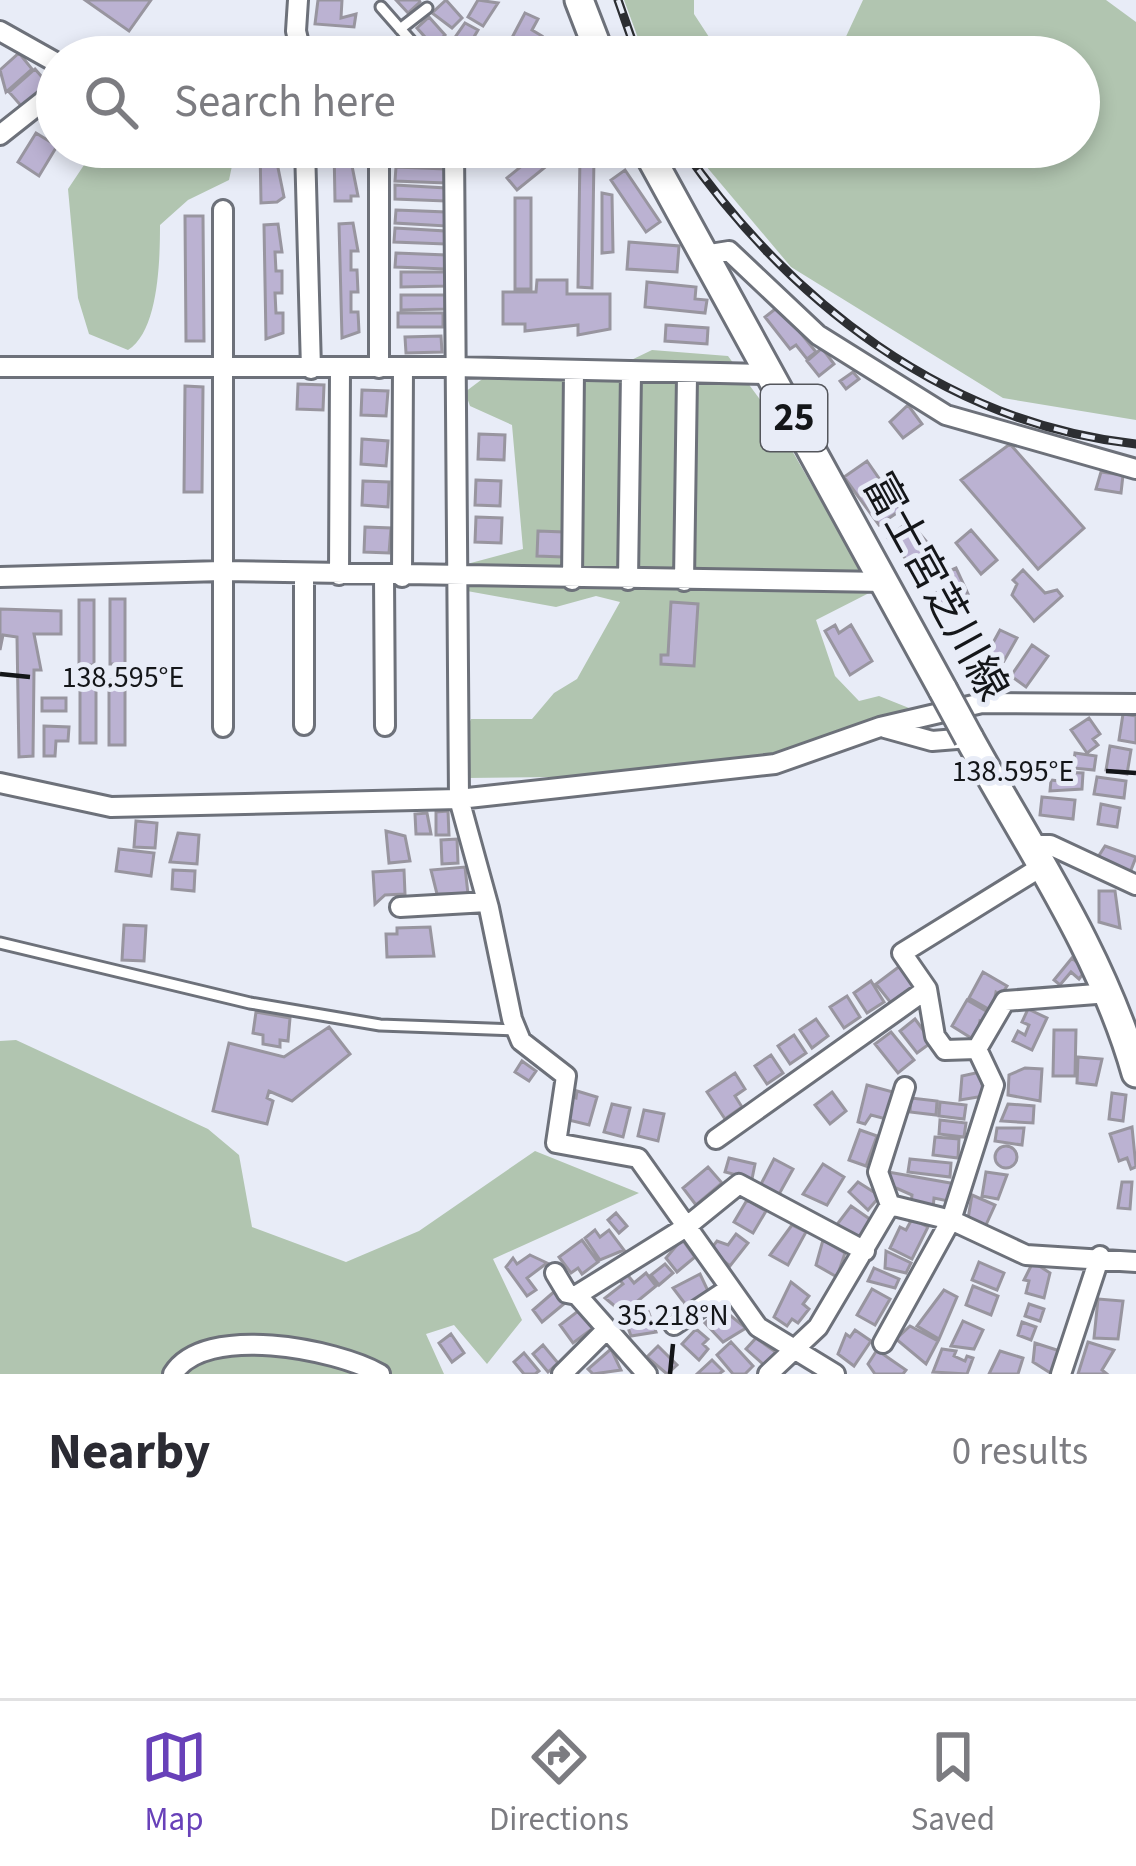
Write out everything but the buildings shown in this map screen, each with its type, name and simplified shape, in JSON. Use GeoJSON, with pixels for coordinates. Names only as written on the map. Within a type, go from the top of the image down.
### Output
{"type":"FeatureCollection","features":[{"type":"Feature","properties":{"kind":"main road"},"geometry":{"type":"LineString","coordinates":[[579,0],[593,36]]}},
{"type":"Feature","properties":{"kind":"main road","name":"富士宮芝川線"},"geometry":{"type":"LineString","coordinates":[[657,168],[1109,993],[1136,1073]]}},
{"type":"Feature","properties":{"kind":"street"},"geometry":{"type":"LineString","coordinates":[[297,36],[298,0]]}},
{"type":"Feature","properties":{"kind":"street"},"geometry":{"type":"LineString","coordinates":[[0,31],[36,51]]}},
{"type":"Feature","properties":{"kind":"street"},"geometry":{"type":"LineString","coordinates":[[0,135],[36,107]]}},
{"type":"Feature","properties":{"kind":"street"},"geometry":{"type":"LineString","coordinates":[[306,168],[311,369]]}},
{"type":"Feature","properties":{"kind":"street"},"geometry":{"type":"LineString","coordinates":[[379,168],[379,368]]}},
{"type":"Feature","properties":{"kind":"street"},"geometry":{"type":"LineString","coordinates":[[454,168],[459,799],[516,1030],[521,1041],[566,1076],[556,1143],[638,1158],[758,1327],[835,1374]]}},
{"type":"Feature","properties":{"kind":"street"},"geometry":{"type":"LineString","coordinates":[[223,210],[223,727]]}},
{"type":"Feature","properties":{"kind":"street"},"geometry":{"type":"LineString","coordinates":[[704,255],[729,251],[818,335],[946,415],[1136,469]]}},
{"type":"Feature","properties":{"kind":"street"},"geometry":{"type":"LineString","coordinates":[[0,368],[454,367],[687,376],[770,374]]}},
{"type":"Feature","properties":{"kind":"street"},"geometry":{"type":"LineString","coordinates":[[386,726],[403,368]]}},
{"type":"Feature","properties":{"kind":"street"},"geometry":{"type":"LineString","coordinates":[[338,575],[340,369]]}},
{"type":"Feature","properties":{"kind":"street"},"geometry":{"type":"LineString","coordinates":[[572,580],[574,371]]}},
{"type":"Feature","properties":{"kind":"street"},"geometry":{"type":"LineString","coordinates":[[628,580],[631,374]]}},
{"type":"Feature","properties":{"kind":"street"},"geometry":{"type":"LineString","coordinates":[[684,580],[687,376]]}},
{"type":"Feature","properties":{"kind":"street"},"geometry":{"type":"LineString","coordinates":[[0,577],[222,571],[454,579],[885,582]]}},
{"type":"Feature","properties":{"kind":"street"},"geometry":{"type":"LineString","coordinates":[[304,574],[304,725]]}},
{"type":"Feature","properties":{"kind":"street"},"geometry":{"type":"LineString","coordinates":[[0,783],[111,807],[459,799],[775,764],[880,727],[982,703],[1136,704]]}},
{"type":"Feature","properties":{"kind":"street"},"geometry":{"type":"LineString","coordinates":[[880,727],[932,741],[969,738]]}},
{"type":"Feature","properties":{"kind":"street"},"geometry":{"type":"LineString","coordinates":[[977,1049],[945,1051],[935,1036],[927,989],[902,953],[1049,845],[1136,885]]}},
{"type":"Feature","properties":{"kind":"street"},"geometry":{"type":"LineString","coordinates":[[400,907],[487,902]]}},
{"type":"Feature","properties":{"kind":"street"},"geometry":{"type":"LineString","coordinates":[[716,1139],[927,989]]}},
{"type":"Feature","properties":{"kind":"street"},"geometry":{"type":"LineString","coordinates":[[977,1049],[1005,1001],[1109,993]]}},
{"type":"Feature","properties":{"kind":"street"},"geometry":{"type":"LineString","coordinates":[[883,1342],[952,1220],[994,1085],[977,1049]]}},
{"type":"Feature","properties":{"kind":"street"},"geometry":{"type":"LineString","coordinates":[[768,1374],[799,1348],[865,1251],[890,1205],[878,1172],[904,1087]]}},
{"type":"Feature","properties":{"kind":"street"},"geometry":{"type":"LineString","coordinates":[[577,1295],[686,1227],[739,1184],[865,1251]]}},
{"type":"Feature","properties":{"kind":"street"},"geometry":{"type":"LineString","coordinates":[[890,1205],[952,1220],[1025,1255],[1100,1256],[1136,1262]]}},
{"type":"Feature","properties":{"kind":"street"},"geometry":{"type":"LineString","coordinates":[[1061,1374],[1100,1256]]}},
{"type":"Feature","properties":{"kind":"street"},"geometry":{"type":"LineString","coordinates":[[555,1274],[567,1293],[577,1295],[647,1374]]}},
{"type":"Feature","properties":{"kind":"street"},"geometry":{"type":"LineString","coordinates":[[674,1325],[730,1288]]}},
{"type":"Feature","properties":{"kind":"street"},"geometry":{"type":"LineString","coordinates":[[562,1374],[607,1329]]}},
{"type":"Feature","properties":{"kind":"street"},"geometry":{"type":"LineString","coordinates":[[173,1374],[182,1359],[208,1348],[265,1347],[325,1350],[380,1374]]}},
{"type":"Feature","properties":{"kind":"lane"},"geometry":{"type":"LineString","coordinates":[[381,7],[406,36]]}},
{"type":"Feature","properties":{"kind":"lane"},"geometry":{"type":"LineString","coordinates":[[400,29],[427,8]]}},
{"type":"Feature","properties":{"kind":"lane"},"geometry":{"type":"LineString","coordinates":[[0,944],[337,1018],[380,1025],[516,1030]]}},
{"type":"Feature","properties":{"kind":"green space"},"geometry":{"type":"Polygon","coordinates":[[[624,0],[694,0],[694,14],[708,36],[637,36],[624,0]]]}},
{"type":"Feature","properties":{"kind":"green space"},"geometry":{"type":"Polygon","coordinates":[[[863,0],[1106,0],[1136,22],[1136,420],[1003,398],[791,267],[708,168],[1100,168],[1100,36],[846,36],[863,0]]]}},
{"type":"Feature","properties":{"kind":"green space"},"geometry":{"type":"Polygon","coordinates":[[[82,168],[232,168],[229,180],[188,200],[160,225],[152,311],[138,341],[128,350],[89,334],[78,298],[68,189],[82,168]]]}},
{"type":"Feature","properties":{"kind":"green space"},"geometry":{"type":"Polygon","coordinates":[[[652,350],[728,356],[772,416],[873,591],[816,620],[835,676],[859,701],[879,696],[909,708],[840,747],[741,775],[467,778],[457,750],[471,719],[532,719],[554,693],[577,679],[620,602],[596,596],[556,607],[467,591],[467,564],[523,549],[512,425],[470,406],[465,392],[497,368],[594,378],[652,350]]]}},
{"type":"Feature","properties":{"kind":"green space"},"geometry":{"type":"Polygon","coordinates":[[[16,1040],[208,1129],[239,1155],[252,1227],[346,1262],[419,1231],[535,1151],[639,1193],[493,1259],[522,1320],[487,1364],[454,1325],[426,1334],[444,1374],[0,1374],[0,1041],[16,1040]]]}},
{"type":"Feature","properties":{"kind":"railway"},"geometry":{"type":"LineString","coordinates":[[618,0],[631,36]]}},
{"type":"Feature","properties":{"kind":"railway"},"geometry":{"type":"LineString","coordinates":[[698,168],[771,255],[877,345],[936,381],[999,410],[1066,432],[1136,444]]}}]}
